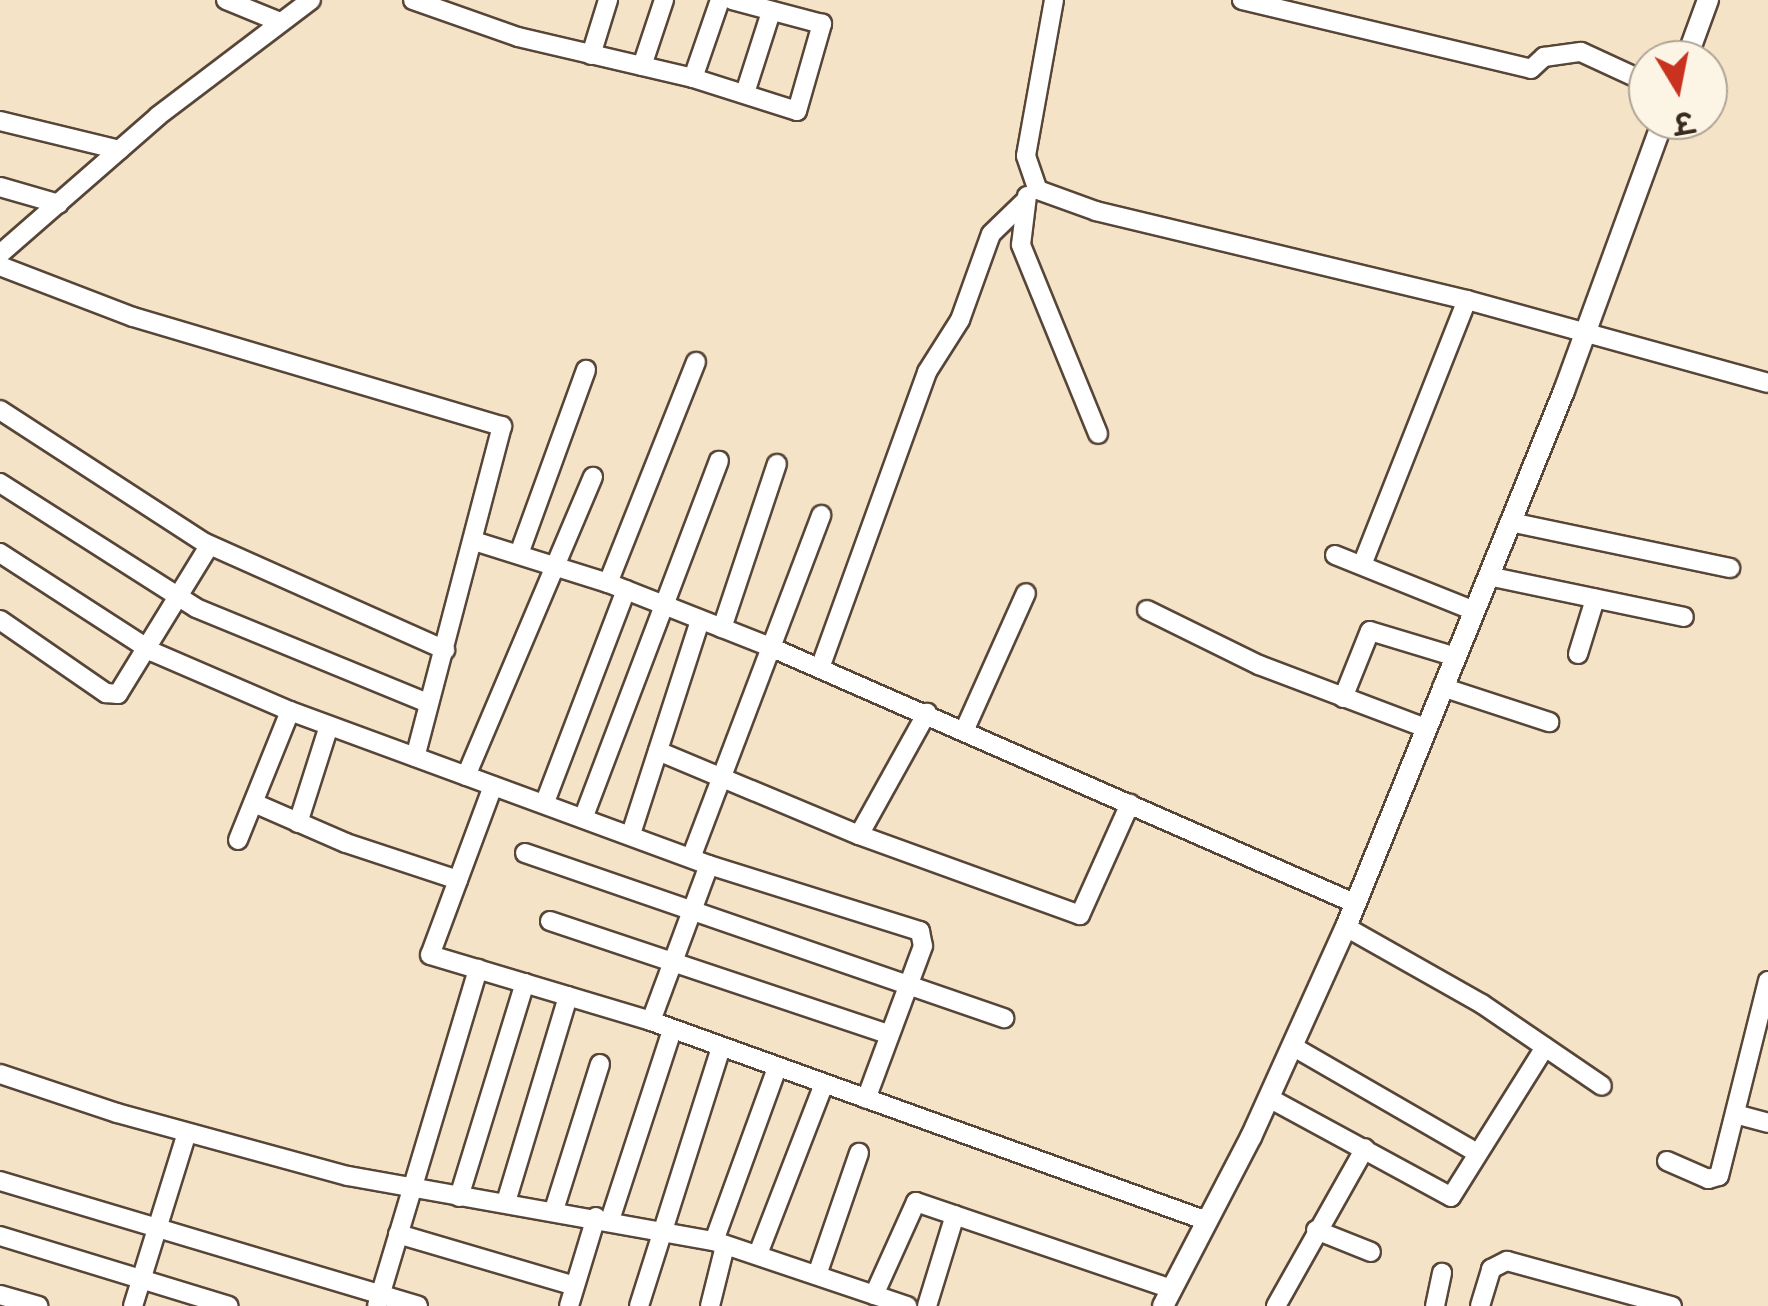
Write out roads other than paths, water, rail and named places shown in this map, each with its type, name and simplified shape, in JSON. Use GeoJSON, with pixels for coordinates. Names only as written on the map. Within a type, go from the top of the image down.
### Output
{"type":"FeatureCollection","features":[{"type":"Feature","properties":{"kind":"street"},"geometry":{"type":"LineString","coordinates":[[226,0],[280,22]]}},
{"type":"Feature","properties":{"kind":"street"},"geometry":{"type":"LineString","coordinates":[[0,254],[120,150],[311,0]]}},
{"type":"Feature","properties":{"kind":"street"},"geometry":{"type":"LineString","coordinates":[[413,0],[592,54],[745,93],[790,112],[802,104],[822,24],[732,0]]}},
{"type":"Feature","properties":{"kind":"street"},"geometry":{"type":"LineString","coordinates":[[592,54],[608,0]]}},
{"type":"Feature","properties":{"kind":"street"},"geometry":{"type":"LineString","coordinates":[[642,66],[664,0]]}},
{"type":"Feature","properties":{"kind":"street"},"geometry":{"type":"LineString","coordinates":[[693,78],[720,0]]}},
{"type":"Feature","properties":{"kind":"street"},"geometry":{"type":"LineString","coordinates":[[1054,0],[1026,156],[1028,191],[1021,244],[1098,434]]}},
{"type":"Feature","properties":{"kind":"street"},"geometry":{"type":"LineString","coordinates":[[1242,0],[1531,69],[1544,56],[1581,52],[1628,74]]}},
{"type":"Feature","properties":{"kind":"street"},"geometry":{"type":"LineString","coordinates":[[1693,40],[1708,0]]}},
{"type":"Feature","properties":{"kind":"street"},"geometry":{"type":"LineString","coordinates":[[745,93],[771,12]]}},
{"type":"Feature","properties":{"kind":"street"},"geometry":{"type":"LineString","coordinates":[[0,122],[120,150]]}},
{"type":"Feature","properties":{"kind":"street"},"geometry":{"type":"LineString","coordinates":[[874,1295],[912,1206],[924,1203],[1167,1297],[1269,1098],[1346,927],[1423,726],[1586,332],[1656,140]]}},
{"type":"Feature","properties":{"kind":"street"},"geometry":{"type":"LineString","coordinates":[[0,187],[59,204]]}},
{"type":"Feature","properties":{"kind":"street"},"geometry":{"type":"LineString","coordinates":[[1028,191],[1466,300],[1768,382]]}},
{"type":"Feature","properties":{"kind":"street"},"geometry":{"type":"LineString","coordinates":[[820,668],[927,372],[960,320],[991,234],[1028,191]]}},
{"type":"Feature","properties":{"kind":"street"},"geometry":{"type":"LineString","coordinates":[[0,266],[133,317],[502,426],[416,757]]}},
{"type":"Feature","properties":{"kind":"street"},"geometry":{"type":"LineString","coordinates":[[1362,565],[1466,300]]}},
{"type":"Feature","properties":{"kind":"street"},"geometry":{"type":"LineString","coordinates":[[545,802],[696,362]]}},
{"type":"Feature","properties":{"kind":"street"},"geometry":{"type":"LineString","coordinates":[[519,554],[586,370]]}},
{"type":"Feature","properties":{"kind":"street"},"geometry":{"type":"LineString","coordinates":[[0,410],[209,546],[445,650]]}},
{"type":"Feature","properties":{"kind":"street"},"geometry":{"type":"LineString","coordinates":[[584,816],[719,461]]}},
{"type":"Feature","properties":{"kind":"street"},"geometry":{"type":"LineString","coordinates":[[722,628],[777,464]]}},
{"type":"Feature","properties":{"kind":"street"},"geometry":{"type":"LineString","coordinates":[[466,776],[592,477]]}},
{"type":"Feature","properties":{"kind":"street"},"geometry":{"type":"LineString","coordinates":[[0,483],[177,597],[428,703]]}},
{"type":"Feature","properties":{"kind":"street"},"geometry":{"type":"LineString","coordinates":[[651,1022],[693,909],[720,780],[821,515]]}},
{"type":"Feature","properties":{"kind":"street"},"geometry":{"type":"LineString","coordinates":[[1510,522],[1730,568]]}},
{"type":"Feature","properties":{"kind":"street"},"geometry":{"type":"LineString","coordinates":[[474,542],[617,587],[768,646],[1354,902]]}},
{"type":"Feature","properties":{"kind":"street"},"geometry":{"type":"LineString","coordinates":[[0,620],[112,694],[147,648],[209,546]]}},
{"type":"Feature","properties":{"kind":"street"},"geometry":{"type":"LineString","coordinates":[[0,552],[147,648],[290,711],[700,861],[920,931],[924,939],[866,1099]]}},
{"type":"Feature","properties":{"kind":"street"},"geometry":{"type":"LineString","coordinates":[[1335,555],[1472,610]]}},
{"type":"Feature","properties":{"kind":"street"},"geometry":{"type":"LineString","coordinates":[[1488,576],[1684,617]]}},
{"type":"Feature","properties":{"kind":"street"},"geometry":{"type":"LineString","coordinates":[[964,730],[1026,592]]}},
{"type":"Feature","properties":{"kind":"street"},"geometry":{"type":"LineString","coordinates":[[1578,654],[1595,599]]}},
{"type":"Feature","properties":{"kind":"street"},"geometry":{"type":"LineString","coordinates":[[1147,610],[1343,698],[1423,726]]}},
{"type":"Feature","properties":{"kind":"street"},"geometry":{"type":"LineString","coordinates":[[631,834],[700,620]]}},
{"type":"Feature","properties":{"kind":"street"},"geometry":{"type":"LineString","coordinates":[[1343,698],[1370,631],[1453,656]]}},
{"type":"Feature","properties":{"kind":"street"},"geometry":{"type":"LineString","coordinates":[[1442,687],[1549,722]]}},
{"type":"Feature","properties":{"kind":"street"},"geometry":{"type":"LineString","coordinates":[[238,840],[290,711]]}},
{"type":"Feature","properties":{"kind":"street"},"geometry":{"type":"LineString","coordinates":[[859,835],[927,713]]}},
{"type":"Feature","properties":{"kind":"street"},"geometry":{"type":"LineString","coordinates":[[298,823],[329,726]]}},
{"type":"Feature","properties":{"kind":"street"},"geometry":{"type":"LineString","coordinates":[[658,751],[859,835],[1080,915],[1130,804]]}},
{"type":"Feature","properties":{"kind":"street"},"geometry":{"type":"LineString","coordinates":[[494,786],[430,955],[651,1022],[1207,1221]]}},
{"type":"Feature","properties":{"kind":"street"},"geometry":{"type":"LineString","coordinates":[[254,803],[298,823],[458,880]]}},
{"type":"Feature","properties":{"kind":"street"},"geometry":{"type":"LineString","coordinates":[[526,853],[1004,1018]]}},
{"type":"Feature","properties":{"kind":"street"},"geometry":{"type":"LineString","coordinates":[[550,921],[888,1034]]}},
{"type":"Feature","properties":{"kind":"street"},"geometry":{"type":"LineString","coordinates":[[1346,927],[1545,1046],[1602,1086]]}},
{"type":"Feature","properties":{"kind":"street"},"geometry":{"type":"LineString","coordinates":[[378,1300],[478,969]]}},
{"type":"Feature","properties":{"kind":"street"},"geometry":{"type":"LineString","coordinates":[[1666,1161],[1716,1178],[1768,982]]}},
{"type":"Feature","properties":{"kind":"street"},"geometry":{"type":"LineString","coordinates":[[460,1196],[525,984]]}},
{"type":"Feature","properties":{"kind":"street"},"geometry":{"type":"LineString","coordinates":[[506,1202],[568,996]]}},
{"type":"Feature","properties":{"kind":"street"},"geometry":{"type":"LineString","coordinates":[[569,1306],[672,1030]]}},
{"type":"Feature","properties":{"kind":"street"},"geometry":{"type":"LineString","coordinates":[[1292,1046],[1478,1153]]}},
{"type":"Feature","properties":{"kind":"street"},"geometry":{"type":"LineString","coordinates":[[1269,1098],[1451,1196],[1545,1046]]}},
{"type":"Feature","properties":{"kind":"street"},"geometry":{"type":"LineString","coordinates":[[639,1306],[659,1230],[722,1048]]}},
{"type":"Feature","properties":{"kind":"street"},"geometry":{"type":"LineString","coordinates":[[554,1210],[600,1064]]}},
{"type":"Feature","properties":{"kind":"street"},"geometry":{"type":"LineString","coordinates":[[716,1305],[720,1244],[777,1068]]}},
{"type":"Feature","properties":{"kind":"street"},"geometry":{"type":"LineString","coordinates":[[0,1074],[187,1133],[412,1190],[603,1218],[720,1244],[818,1272],[907,1306]]}},
{"type":"Feature","properties":{"kind":"street"},"geometry":{"type":"LineString","coordinates":[[758,1254],[824,1084]]}},
{"type":"Feature","properties":{"kind":"street"},"geometry":{"type":"LineString","coordinates":[[1736,1114],[1768,1123]]}},
{"type":"Feature","properties":{"kind":"street"},"geometry":{"type":"LineString","coordinates":[[133,1306],[187,1133]]}},
{"type":"Feature","properties":{"kind":"street"},"geometry":{"type":"LineString","coordinates":[[1276,1306],[1365,1148]]}},
{"type":"Feature","properties":{"kind":"street"},"geometry":{"type":"LineString","coordinates":[[818,1272],[859,1154]]}},
{"type":"Feature","properties":{"kind":"street"},"geometry":{"type":"LineString","coordinates":[[0,1181],[378,1300],[418,1306]]}},
{"type":"Feature","properties":{"kind":"street"},"geometry":{"type":"LineString","coordinates":[[927,1306],[955,1215]]}},
{"type":"Feature","properties":{"kind":"street"},"geometry":{"type":"LineString","coordinates":[[1316,1230],[1371,1252]]}},
{"type":"Feature","properties":{"kind":"street"},"geometry":{"type":"LineString","coordinates":[[398,1234],[575,1286]]}},
{"type":"Feature","properties":{"kind":"street"},"geometry":{"type":"LineString","coordinates":[[0,1236],[229,1306]]}},
{"type":"Feature","properties":{"kind":"street"},"geometry":{"type":"LineString","coordinates":[[1480,1306],[1492,1269],[1507,1260],[1672,1306]]}},
{"type":"Feature","properties":{"kind":"street"},"geometry":{"type":"LineString","coordinates":[[1435,1306],[1442,1273]]}},
{"type":"Feature","properties":{"kind":"street"},"geometry":{"type":"LineString","coordinates":[[0,1295],[38,1306]]}}]}
